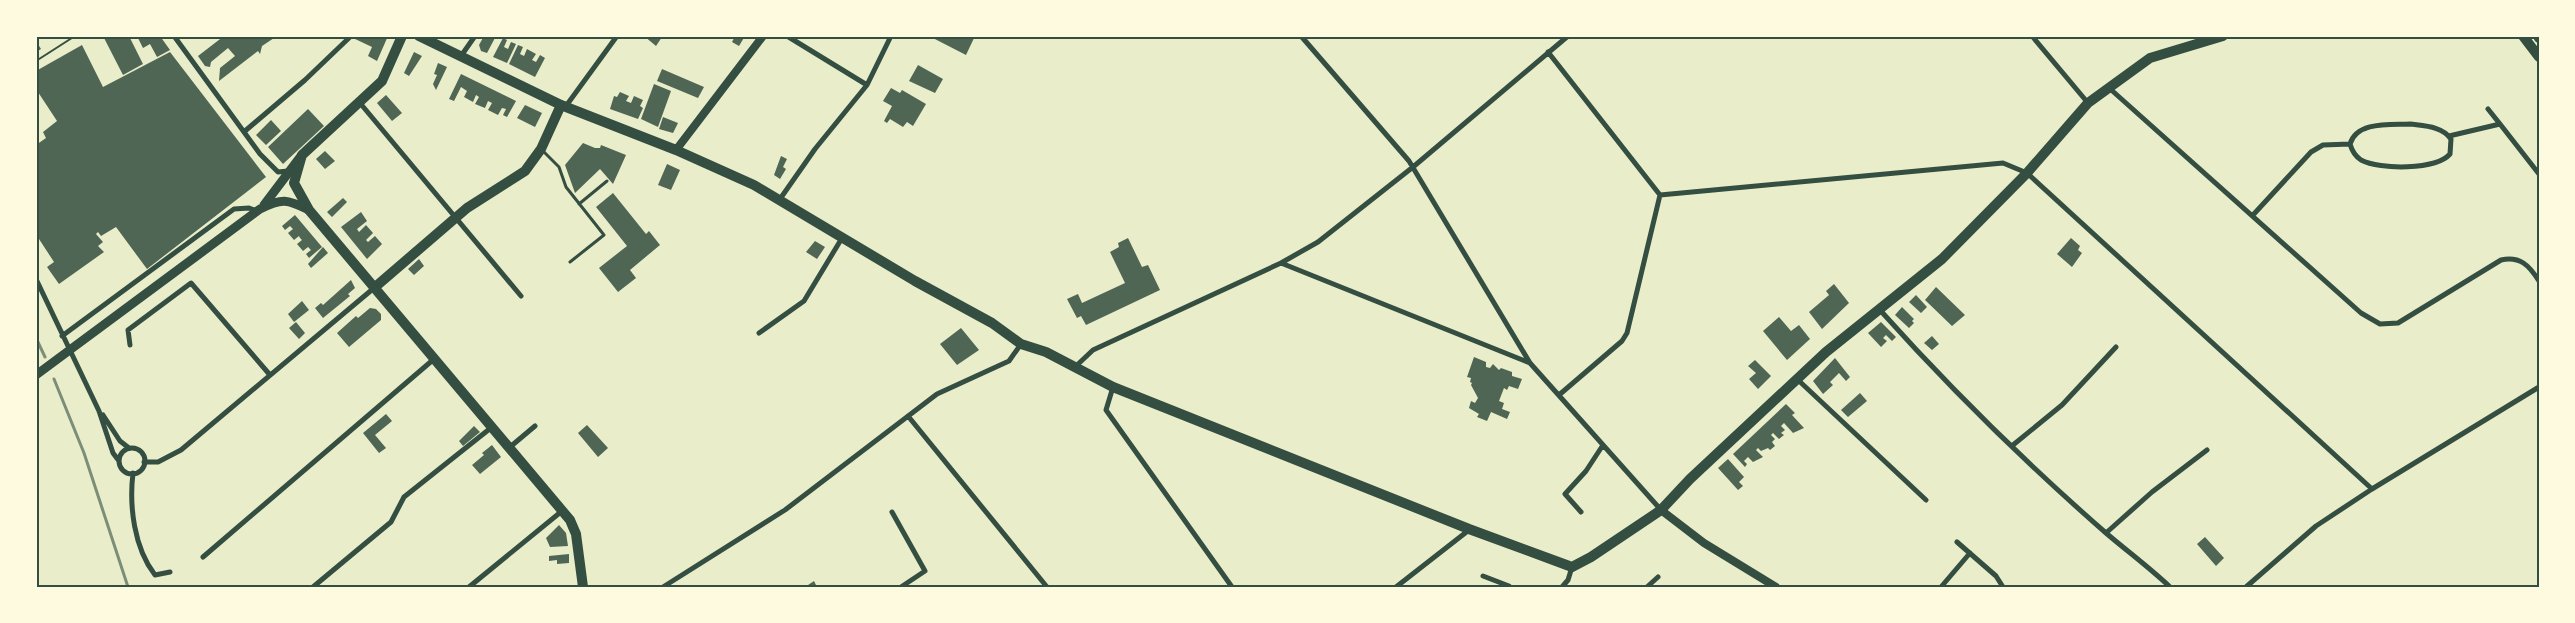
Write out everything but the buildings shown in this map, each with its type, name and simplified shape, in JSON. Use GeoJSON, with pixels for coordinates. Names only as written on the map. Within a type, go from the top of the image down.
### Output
{"type":"FeatureCollection","features":[{"type":"Feature","properties":{"kind":"main road"},"geometry":{"type":"LineString","coordinates":[[255,212],[277,190],[288,171],[302,155],[382,81],[402,36]]}},
{"type":"Feature","properties":{"kind":"main road"},"geometry":{"type":"LineString","coordinates":[[419,36],[564,106],[676,150],[754,185],[842,238],[992,323],[1021,344],[1046,352],[1113,387],[1469,529],[1572,566],[1591,557],[1661,510],[1690,479],[1797,379],[1879,308],[1942,259],[2027,173],[2088,103],[2150,58],[2223,36]]}},
{"type":"Feature","properties":{"kind":"main road"},"geometry":{"type":"LineString","coordinates":[[2523,36],[2539,57]]}},
{"type":"Feature","properties":{"kind":"main road"},"geometry":{"type":"LineString","coordinates":[[374,288],[456,217],[520,175],[541,149],[564,106]]}},
{"type":"Feature","properties":{"kind":"main road"},"geometry":{"type":"LineString","coordinates":[[302,155],[294,184],[309,210],[563,510],[574,527],[583,587]]}},
{"type":"Feature","properties":{"kind":"main road"},"geometry":{"type":"LineString","coordinates":[[36,375],[255,212],[275,201],[284,200],[309,210]]}},
{"type":"Feature","properties":{"kind":"street"},"geometry":{"type":"LineString","coordinates":[[174,36],[260,154],[278,172],[288,171]]}},
{"type":"Feature","properties":{"kind":"street"},"geometry":{"type":"LineString","coordinates":[[245,132],[305,80],[351,36]]}},
{"type":"Feature","properties":{"kind":"street"},"geometry":{"type":"LineString","coordinates":[[461,56],[475,36]]}},
{"type":"Feature","properties":{"kind":"street"},"geometry":{"type":"LineString","coordinates":[[564,106],[617,36]]}},
{"type":"Feature","properties":{"kind":"street"},"geometry":{"type":"LineString","coordinates":[[676,150],[763,36]]}},
{"type":"Feature","properties":{"kind":"street"},"geometry":{"type":"LineString","coordinates":[[787,36],[867,85]]}},
{"type":"Feature","properties":{"kind":"street"},"geometry":{"type":"LineString","coordinates":[[780,199],[815,149],[867,85],[891,36]]}},
{"type":"Feature","properties":{"kind":"street"},"geometry":{"type":"LineString","coordinates":[[1301,36],[1413,167],[1530,363],[1661,510],[1704,543],[1776,587]]}},
{"type":"Feature","properties":{"kind":"street"},"geometry":{"type":"LineString","coordinates":[[1074,367],[1093,350],[1281,263],[1318,242],[1413,167],[1568,36]]}},
{"type":"Feature","properties":{"kind":"street"},"geometry":{"type":"LineString","coordinates":[[2032,36],[2088,103]]}},
{"type":"Feature","properties":{"kind":"street"},"geometry":{"type":"LineString","coordinates":[[1548,52],[1660,195]]}},
{"type":"Feature","properties":{"kind":"street"},"geometry":{"type":"LineString","coordinates":[[2108,87],[2362,313],[2380,324],[2398,322],[2500,260],[2512,258],[2523,261],[2530,267],[2539,281]]}},
{"type":"Feature","properties":{"kind":"street"},"geometry":{"type":"LineString","coordinates":[[360,103],[521,296]]}},
{"type":"Feature","properties":{"kind":"street"},"geometry":{"type":"LineString","coordinates":[[2488,109],[2539,174]]}},
{"type":"Feature","properties":{"kind":"street"},"geometry":{"type":"LineString","coordinates":[[2449,136],[2500,124]]}},
{"type":"Feature","properties":{"kind":"street"},"geometry":{"type":"LineString","coordinates":[[2382,125],[2428,127],[2440,130],[2449,136],[2452,150],[2444,160],[2399,167],[2365,162],[2356,156],[2350,144],[2356,133],[2382,125]]}},
{"type":"Feature","properties":{"kind":"street"},"geometry":{"type":"LineString","coordinates":[[2253,215],[2311,152],[2323,145],[2350,144]]}},
{"type":"Feature","properties":{"kind":"street"},"geometry":{"type":"LineString","coordinates":[[1660,195],[2003,163],[2027,173],[2372,489]]}},
{"type":"Feature","properties":{"kind":"street"},"geometry":{"type":"LineString","coordinates":[[1559,395],[1622,341],[1627,333],[1660,195]]}},
{"type":"Feature","properties":{"kind":"street"},"geometry":{"type":"LineString","coordinates":[[62,336],[234,208],[249,208],[255,212]]}},
{"type":"Feature","properties":{"kind":"street"},"geometry":{"type":"LineString","coordinates":[[759,333],[804,301],[842,238]]}},
{"type":"Feature","properties":{"kind":"street"},"geometry":{"type":"LineString","coordinates":[[1281,263],[1530,363]]}},
{"type":"Feature","properties":{"kind":"street"},"geometry":{"type":"LineString","coordinates":[[36,279],[99,411],[113,452],[125,472],[133,474],[142,468],[144,462],[140,451],[129,448],[120,441],[99,411]]}},
{"type":"Feature","properties":{"kind":"street"},"geometry":{"type":"LineString","coordinates":[[130,345],[128,330],[191,283],[270,375]]}},
{"type":"Feature","properties":{"kind":"street"},"geometry":{"type":"LineString","coordinates":[[144,462],[158,462],[181,450],[374,288]]}},
{"type":"Feature","properties":{"kind":"street"},"geometry":{"type":"LineString","coordinates":[[1879,308],[1924,358],[2013,445],[2106,533],[2170,587]]}},
{"type":"Feature","properties":{"kind":"street"},"geometry":{"type":"LineString","coordinates":[[663,587],[786,510],[937,394],[1009,361],[1021,344]]}},
{"type":"Feature","properties":{"kind":"street"},"geometry":{"type":"LineString","coordinates":[[2013,445],[2062,405],[2116,347]]}},
{"type":"Feature","properties":{"kind":"street"},"geometry":{"type":"LineString","coordinates":[[203,557],[435,358]]}},
{"type":"Feature","properties":{"kind":"street"},"geometry":{"type":"LineString","coordinates":[[1797,379],[1926,500]]}},
{"type":"Feature","properties":{"kind":"street"},"geometry":{"type":"LineString","coordinates":[[1113,387],[1106,410],[1232,587]]}},
{"type":"Feature","properties":{"kind":"street"},"geometry":{"type":"LineString","coordinates":[[2246,587],[2308,532],[2372,489],[2539,387]]}},
{"type":"Feature","properties":{"kind":"street"},"geometry":{"type":"LineString","coordinates":[[908,416],[1048,587]]}},
{"type":"Feature","properties":{"kind":"street"},"geometry":{"type":"LineString","coordinates":[[510,447],[535,426]]}},
{"type":"Feature","properties":{"kind":"street"},"geometry":{"type":"LineString","coordinates":[[312,587],[391,522],[404,497],[492,427]]}},
{"type":"Feature","properties":{"kind":"street"},"geometry":{"type":"LineString","coordinates":[[1581,512],[1565,494],[1586,471],[1603,444]]}},
{"type":"Feature","properties":{"kind":"street"},"geometry":{"type":"LineString","coordinates":[[119,461],[122,453],[129,448]]}},
{"type":"Feature","properties":{"kind":"street"},"geometry":{"type":"LineString","coordinates":[[2106,533],[2152,492],[2206,450]]}},
{"type":"Feature","properties":{"kind":"street"},"geometry":{"type":"LineString","coordinates":[[133,474],[130,497],[135,530],[150,569],[155,575],[170,572]]}},
{"type":"Feature","properties":{"kind":"street"},"geometry":{"type":"LineString","coordinates":[[470,587],[563,510]]}},
{"type":"Feature","properties":{"kind":"street"},"geometry":{"type":"LineString","coordinates":[[892,512],[925,571],[901,587]]}},
{"type":"Feature","properties":{"kind":"street"},"geometry":{"type":"LineString","coordinates":[[1396,587],[1469,529]]}},
{"type":"Feature","properties":{"kind":"street"},"geometry":{"type":"LineString","coordinates":[[1957,542],[1996,576],[2003,587]]}},
{"type":"Feature","properties":{"kind":"street"},"geometry":{"type":"LineString","coordinates":[[1941,587],[1970,553]]}},
{"type":"Feature","properties":{"kind":"street"},"geometry":{"type":"LineString","coordinates":[[1562,587],[1568,580],[1572,566]]}},
{"type":"Feature","properties":{"kind":"street"},"geometry":{"type":"LineString","coordinates":[[1483,576],[1497,584],[1509,586]]}},
{"type":"Feature","properties":{"kind":"street"},"geometry":{"type":"LineString","coordinates":[[1648,587],[1658,577]]}},
{"type":"Feature","properties":{"kind":"lane"},"geometry":{"type":"LineString","coordinates":[[541,149],[559,167],[566,187],[604,235],[570,262]]}},
{"type":"Feature","properties":{"kind":"lane"},"geometry":{"type":"LineString","coordinates":[[579,204],[607,181]]}},
{"type":"Feature","properties":{"kind":"path"},"geometry":{"type":"LineString","coordinates":[[36,61],[75,36]]}},
{"type":"Feature","properties":{"kind":"railway"},"geometry":{"type":"LineString","coordinates":[[36,338],[45,357]]}},
{"type":"Feature","properties":{"kind":"railway"},"geometry":{"type":"LineString","coordinates":[[54,379],[84,453],[128,587]]}}]}
